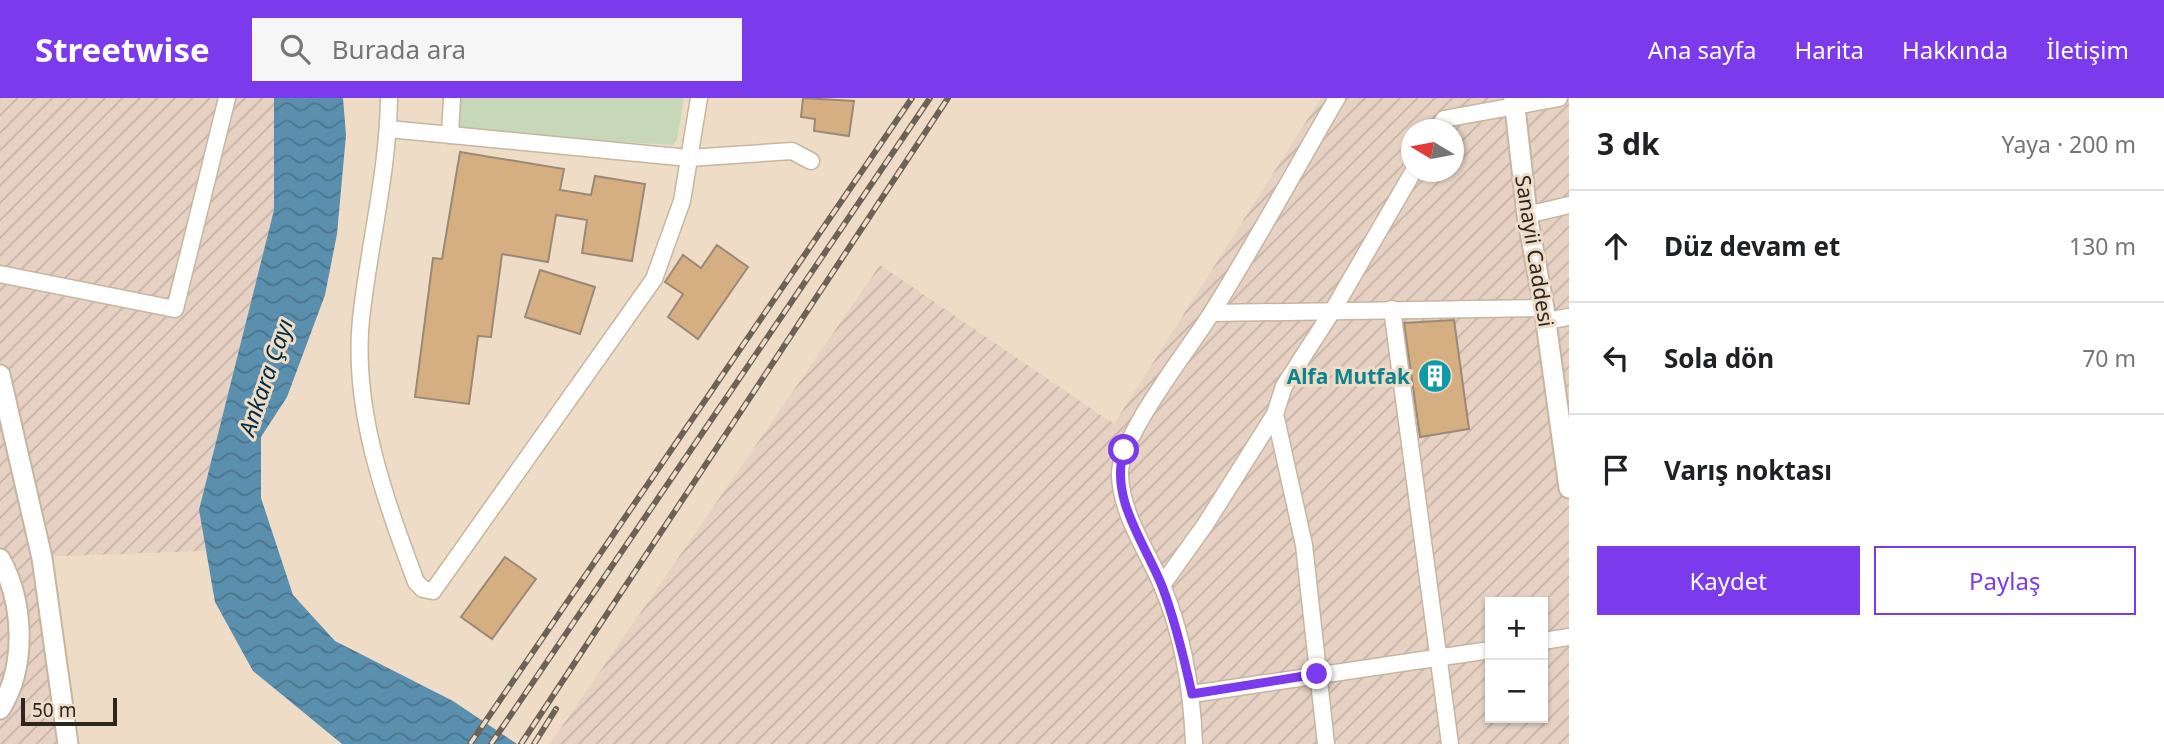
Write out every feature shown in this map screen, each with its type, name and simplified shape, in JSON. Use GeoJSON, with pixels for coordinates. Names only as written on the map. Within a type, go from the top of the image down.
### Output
{"type":"FeatureCollection","features":[{"type":"Feature","properties":{"kind":"street"},"geometry":{"type":"LineString","coordinates":[[0,274],[175,309],[227,98]]}},
{"type":"Feature","properties":{"kind":"street"},"geometry":{"type":"LineString","coordinates":[[389,98],[389,129],[361,321],[363,398],[384,497],[416,582],[423,589],[433,591],[654,279],[682,201],[699,98]]}},
{"type":"Feature","properties":{"kind":"street"},"geometry":{"type":"LineString","coordinates":[[450,135],[452,98]]}},
{"type":"Feature","properties":{"kind":"street"},"geometry":{"type":"LineString","coordinates":[[1194,744],[1192,694],[1162,585],[1133,526],[1122,491],[1121,460],[1132,435],[1212,313],[1337,98]]}},
{"type":"Feature","properties":{"kind":"street"},"geometry":{"type":"LineString","coordinates":[[1444,119],[1514,101],[1559,98]]}},
{"type":"Feature","properties":{"kind":"street","name":"Sanayii Caddesi"},"geometry":{"type":"LineString","coordinates":[[1514,101],[1527,215],[1565,434],[1569,488]]}},
{"type":"Feature","properties":{"kind":"street"},"geometry":{"type":"LineString","coordinates":[[389,129],[689,158],[792,151],[811,161]]}},
{"type":"Feature","properties":{"kind":"street"},"geometry":{"type":"LineString","coordinates":[[1162,585],[1205,525],[1275,414],[1284,386],[1334,310],[1407,182]]}},
{"type":"Feature","properties":{"kind":"street"},"geometry":{"type":"LineString","coordinates":[[1527,215],[1569,205]]}},
{"type":"Feature","properties":{"kind":"street"},"geometry":{"type":"LineString","coordinates":[[1212,313],[1392,309],[1569,317]]}},
{"type":"Feature","properties":{"kind":"street"},"geometry":{"type":"LineString","coordinates":[[1392,309],[1450,744]]}},
{"type":"Feature","properties":{"kind":"street"},"geometry":{"type":"LineString","coordinates":[[0,375],[42,558],[68,744]]}},
{"type":"Feature","properties":{"kind":"street"},"geometry":{"type":"LineString","coordinates":[[1275,414],[1304,545],[1326,744]]}},
{"type":"Feature","properties":{"kind":"street"},"geometry":{"type":"LineString","coordinates":[[0,559],[17,597],[18,666],[0,709]]}},
{"type":"Feature","properties":{"kind":"street"},"geometry":{"type":"LineString","coordinates":[[1548,641],[1569,637]]}},
{"type":"Feature","properties":{"kind":"street"},"geometry":{"type":"LineString","coordinates":[[1192,694],[1485,651]]}},
{"type":"Feature","properties":{"kind":"shaded area"},"geometry":{"type":"Polygon","coordinates":[[[0,98],[274,98],[274,210],[199,510],[206,551],[33,557],[56,744],[0,744],[0,98]]]}},
{"type":"Feature","properties":{"kind":"shaded area"},"geometry":{"type":"Polygon","coordinates":[[[1321,98],[1569,98],[1569,744],[550,744],[880,265],[1114,424],[1321,98]]]}},
{"type":"Feature","properties":{"kind":"green space"},"geometry":{"type":"Polygon","coordinates":[[[458,98],[684,98],[677,140],[673,145],[460,132],[458,98]]]}},
{"type":"Feature","properties":{"kind":"water","name":"Ankara Çayı"},"geometry":{"type":"Polygon","coordinates":[[[274,98],[343,98],[346,135],[337,234],[325,295],[287,397],[261,437],[261,498],[293,595],[335,641],[453,701],[517,744],[342,744],[253,671],[215,602],[199,510],[274,210],[274,98]]]}},
{"type":"Feature","properties":{"kind":"building"},"geometry":{"type":"Polygon","coordinates":[[[803,98],[854,101],[849,136],[814,131],[815,119],[801,117],[803,98]]]}},
{"type":"Feature","properties":{"kind":"building"},"geometry":{"type":"Polygon","coordinates":[[[460,152],[564,169],[560,190],[591,195],[595,176],[645,184],[632,261],[582,253],[587,220],[556,215],[548,262],[502,254],[491,337],[478,336],[469,404],[415,397],[433,258],[442,259],[460,152]]]}},
{"type":"Feature","properties":{"kind":"building"},"geometry":{"type":"Polygon","coordinates":[[[717,245],[748,267],[698,339],[668,317],[683,294],[665,282],[683,255],[701,268],[717,245]]]}},
{"type":"Feature","properties":{"kind":"building"},"geometry":{"type":"Polygon","coordinates":[[[540,270],[595,287],[580,334],[525,317],[540,270]]]}},
{"type":"Feature","properties":{"kind":"building","name":"Alfa Mutfak"},"geometry":{"type":"Polygon","coordinates":[[[1454,320],[1469,429],[1420,437],[1404,323],[1454,320]]]}},
{"type":"Feature","properties":{"kind":"building"},"geometry":{"type":"Polygon","coordinates":[[[505,557],[536,579],[492,639],[461,617],[505,557]]]}},
{"type":"Feature","properties":{"kind":"railway"},"geometry":{"type":"LineString","coordinates":[[470,744],[912,98]]}},
{"type":"Feature","properties":{"kind":"railway"},"geometry":{"type":"LineString","coordinates":[[491,744],[930,98]]}},
{"type":"Feature","properties":{"kind":"railway"},"geometry":{"type":"LineString","coordinates":[[521,744],[948,98]]}},
{"type":"Feature","properties":{"kind":"railway"},"geometry":{"type":"LineString","coordinates":[[534,744],[556,709]]}},
{"type":"Feature","properties":{"kind":"place","name":"Alfa Mutfak"},"geometry":{"type":"Point","coordinates":[1435,376]}},
{"type":"Feature","properties":{"kind":"route"},"geometry":{"type":"LineString","coordinates":[[1124,450],[1119,475],[1122,491],[1133,526],[1162,585],[1192,694],[1317,674]]}}]}
